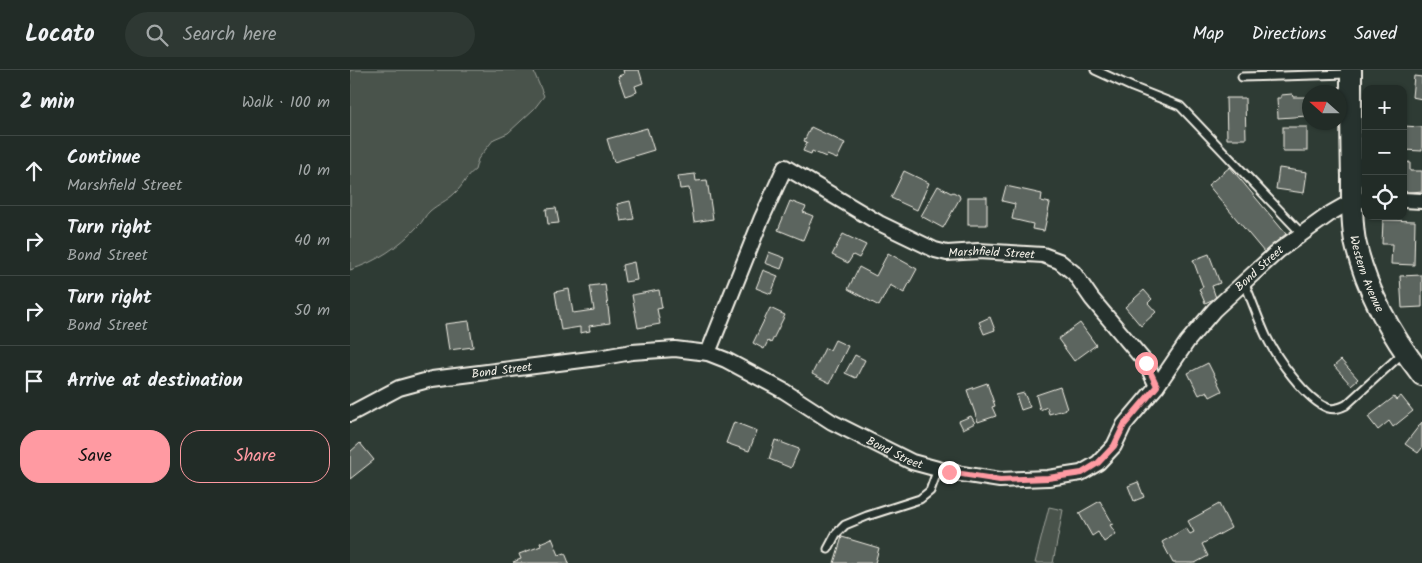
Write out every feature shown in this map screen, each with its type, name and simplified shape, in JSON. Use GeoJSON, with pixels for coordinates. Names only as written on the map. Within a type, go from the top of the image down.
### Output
{"type":"FeatureCollection","features":[{"type":"Feature","properties":{"kind":"main road","name":"Western Avenue"},"geometry":{"type":"LineString","coordinates":[[1351,72],[1359,201],[1355,240],[1362,268],[1382,316],[1422,375]]}},
{"type":"Feature","properties":{"kind":"street","name":"Marshfield Street"},"geometry":{"type":"LineString","coordinates":[[708,353],[761,220],[785,167],[879,223],[935,250],[947,253],[978,251],[1042,255],[1059,261],[1074,274],[1092,299],[1146,363],[1157,386]]}},
{"type":"Feature","properties":{"kind":"street"},"geometry":{"type":"LineString","coordinates":[[1407,200],[1422,201]]}},
{"type":"Feature","properties":{"kind":"street","name":"Bond Street"},"geometry":{"type":"LineString","coordinates":[[350,414],[399,388],[432,379],[632,352],[675,349],[708,353],[726,360],[784,391],[841,426],[912,462],[938,469],[1000,480],[1048,478],[1082,473],[1098,463],[1114,446],[1124,425],[1157,386],[1187,342],[1214,310],[1244,282],[1302,234],[1331,213],[1359,201]]}},
{"type":"Feature","properties":{"kind":"lane"},"geometry":{"type":"LineString","coordinates":[[1095,70],[1180,106],[1302,234]]}},
{"type":"Feature","properties":{"kind":"lane"},"geometry":{"type":"LineString","coordinates":[[1242,77],[1351,72]]}},
{"type":"Feature","properties":{"kind":"lane"},"geometry":{"type":"LineString","coordinates":[[1244,282],[1266,336],[1280,360],[1307,393],[1319,403],[1329,408],[1337,409],[1346,404],[1404,351]]}},
{"type":"Feature","properties":{"kind":"lane"},"geometry":{"type":"LineString","coordinates":[[828,549],[836,534],[845,526],[866,516],[920,499],[930,490],[938,469]]}},
{"type":"Feature","properties":{"kind":"shaded area"},"geometry":{"type":"Polygon","coordinates":[[[350,70],[533,70],[544,96],[534,109],[508,133],[494,139],[478,159],[475,170],[458,190],[430,211],[420,224],[403,240],[378,258],[350,270],[350,70]]]}},
{"type":"Feature","properties":{"kind":"shaded area"},"geometry":{"type":"Polygon","coordinates":[[[1049,507],[1063,510],[1053,563],[1035,563],[1049,507]]]}},
{"type":"Feature","properties":{"kind":"building"},"geometry":{"type":"Polygon","coordinates":[[[623,70],[639,70],[643,83],[635,86],[637,92],[625,96],[618,76],[624,74],[623,70]]]}},
{"type":"Feature","properties":{"kind":"building"},"geometry":{"type":"Polygon","coordinates":[[[1414,76],[1422,77],[1422,99],[1412,97],[1414,76]]]}},
{"type":"Feature","properties":{"kind":"building"},"geometry":{"type":"Polygon","coordinates":[[[1292,94],[1293,97],[1302,97],[1302,116],[1278,118],[1277,98],[1281,98],[1281,95],[1292,94]]]}},
{"type":"Feature","properties":{"kind":"building"},"geometry":{"type":"Polygon","coordinates":[[[1226,98],[1245,98],[1246,139],[1227,139],[1226,98]]]}},
{"type":"Feature","properties":{"kind":"building"},"geometry":{"type":"Polygon","coordinates":[[[1407,126],[1422,127],[1422,151],[1407,150],[1407,126]]]}},
{"type":"Feature","properties":{"kind":"building"},"geometry":{"type":"Polygon","coordinates":[[[811,127],[845,143],[837,159],[812,151],[811,154],[803,151],[807,142],[804,141],[811,127]]]}},
{"type":"Feature","properties":{"kind":"building"},"geometry":{"type":"Polygon","coordinates":[[[1283,127],[1302,127],[1302,130],[1307,130],[1307,151],[1283,151],[1283,127]]]}},
{"type":"Feature","properties":{"kind":"building"},"geometry":{"type":"Polygon","coordinates":[[[647,128],[654,150],[614,162],[607,139],[647,128]]]}},
{"type":"Feature","properties":{"kind":"building"},"geometry":{"type":"Polygon","coordinates":[[[1407,162],[1410,162],[1410,171],[1422,171],[1422,191],[1407,193],[1407,162]]]}},
{"type":"Feature","properties":{"kind":"building"},"geometry":{"type":"Polygon","coordinates":[[[1230,167],[1286,234],[1264,252],[1208,185],[1230,167]]]}},
{"type":"Feature","properties":{"kind":"building"},"geometry":{"type":"Polygon","coordinates":[[[1279,168],[1307,172],[1304,193],[1276,189],[1279,168]]]}},
{"type":"Feature","properties":{"kind":"building"},"geometry":{"type":"Polygon","coordinates":[[[904,171],[929,183],[917,210],[891,198],[904,171]]]}},
{"type":"Feature","properties":{"kind":"building"},"geometry":{"type":"Polygon","coordinates":[[[695,174],[696,181],[707,180],[713,219],[694,222],[689,188],[680,189],[678,176],[695,174]]]}},
{"type":"Feature","properties":{"kind":"building"},"geometry":{"type":"Polygon","coordinates":[[[938,186],[959,195],[960,198],[943,228],[921,216],[938,186]]]}},
{"type":"Feature","properties":{"kind":"building"},"geometry":{"type":"Polygon","coordinates":[[[1006,186],[1042,194],[1041,201],[1050,203],[1044,231],[1032,229],[1033,224],[1012,219],[1015,204],[1002,201],[1006,186]]]}},
{"type":"Feature","properties":{"kind":"building"},"geometry":{"type":"Polygon","coordinates":[[[968,197],[987,197],[987,225],[968,225],[968,197]]]}},
{"type":"Feature","properties":{"kind":"building"},"geometry":{"type":"Polygon","coordinates":[[[630,201],[634,219],[621,221],[617,204],[630,201]]]}},
{"type":"Feature","properties":{"kind":"building"},"geometry":{"type":"Polygon","coordinates":[[[790,201],[806,207],[803,212],[813,216],[803,240],[778,230],[790,201]]]}},
{"type":"Feature","properties":{"kind":"building"},"geometry":{"type":"Polygon","coordinates":[[[556,208],[559,223],[548,224],[546,209],[556,208]]]}},
{"type":"Feature","properties":{"kind":"building"},"geometry":{"type":"Polygon","coordinates":[[[1383,220],[1415,221],[1414,265],[1391,264],[1392,244],[1382,244],[1383,220]]]}},
{"type":"Feature","properties":{"kind":"building"},"geometry":{"type":"Polygon","coordinates":[[[843,234],[866,245],[859,258],[853,255],[848,263],[832,255],[843,234]]]}},
{"type":"Feature","properties":{"kind":"building"},"geometry":{"type":"Polygon","coordinates":[[[769,252],[785,258],[781,269],[765,263],[769,252]]]}},
{"type":"Feature","properties":{"kind":"building"},"geometry":{"type":"Polygon","coordinates":[[[888,253],[917,269],[904,293],[890,285],[879,306],[848,289],[859,267],[876,276],[888,253]]]}},
{"type":"Feature","properties":{"kind":"building"},"geometry":{"type":"Polygon","coordinates":[[[1209,254],[1220,283],[1212,286],[1216,298],[1205,303],[1199,289],[1203,287],[1193,260],[1209,254]]]}},
{"type":"Feature","properties":{"kind":"building"},"geometry":{"type":"Polygon","coordinates":[[[634,262],[637,280],[625,282],[622,265],[634,262]]]}},
{"type":"Feature","properties":{"kind":"building"},"geometry":{"type":"Polygon","coordinates":[[[763,270],[778,276],[771,294],[756,288],[763,270]]]}},
{"type":"Feature","properties":{"kind":"building"},"geometry":{"type":"Polygon","coordinates":[[[1422,275],[1422,307],[1402,308],[1400,276],[1422,275]]]}},
{"type":"Feature","properties":{"kind":"building"},"geometry":{"type":"Polygon","coordinates":[[[605,284],[610,323],[589,326],[590,331],[580,333],[580,327],[561,330],[555,292],[569,289],[573,313],[594,310],[590,286],[605,284]]]}},
{"type":"Feature","properties":{"kind":"building"},"geometry":{"type":"Polygon","coordinates":[[[659,290],[662,308],[657,309],[660,324],[638,328],[632,295],[659,290]]]}},
{"type":"Feature","properties":{"kind":"building"},"geometry":{"type":"Polygon","coordinates":[[[1144,290],[1152,299],[1148,303],[1156,312],[1141,326],[1125,307],[1144,290]]]}},
{"type":"Feature","properties":{"kind":"building"},"geometry":{"type":"Polygon","coordinates":[[[770,308],[785,315],[771,343],[768,341],[764,349],[753,343],[770,308]]]}},
{"type":"Feature","properties":{"kind":"building"},"geometry":{"type":"Polygon","coordinates":[[[990,317],[995,330],[984,334],[979,322],[990,317]]]}},
{"type":"Feature","properties":{"kind":"building"},"geometry":{"type":"Polygon","coordinates":[[[469,321],[473,347],[449,350],[445,324],[469,321]]]}},
{"type":"Feature","properties":{"kind":"building"},"geometry":{"type":"Polygon","coordinates":[[[1080,323],[1096,345],[1074,361],[1058,339],[1080,323]]]}},
{"type":"Feature","properties":{"kind":"building"},"geometry":{"type":"Polygon","coordinates":[[[835,340],[848,346],[830,383],[812,374],[825,348],[830,350],[835,340]]]}},
{"type":"Feature","properties":{"kind":"building"},"geometry":{"type":"Polygon","coordinates":[[[855,355],[865,360],[856,378],[845,373],[855,355]]]}},
{"type":"Feature","properties":{"kind":"building"},"geometry":{"type":"Polygon","coordinates":[[[1341,360],[1358,379],[1351,385],[1334,366],[1341,360]]]}},
{"type":"Feature","properties":{"kind":"building"},"geometry":{"type":"Polygon","coordinates":[[[1208,363],[1222,391],[1210,397],[1207,391],[1199,395],[1188,373],[1208,363]]]}},
{"type":"Feature","properties":{"kind":"building"},"geometry":{"type":"Polygon","coordinates":[[[987,383],[995,406],[992,407],[996,416],[978,422],[967,390],[987,383]]]}},
{"type":"Feature","properties":{"kind":"building"},"geometry":{"type":"Polygon","coordinates":[[[1060,387],[1067,409],[1049,414],[1047,407],[1040,410],[1036,395],[1060,387]]]}},
{"type":"Feature","properties":{"kind":"building"},"geometry":{"type":"Polygon","coordinates":[[[1024,393],[1030,407],[1021,410],[1016,395],[1024,393]]]}},
{"type":"Feature","properties":{"kind":"building"},"geometry":{"type":"Polygon","coordinates":[[[1401,396],[1413,411],[1393,427],[1389,421],[1378,430],[1368,417],[1394,397],[1396,400],[1401,396]]]}},
{"type":"Feature","properties":{"kind":"building"},"geometry":{"type":"Polygon","coordinates":[[[971,416],[975,423],[963,429],[959,421],[971,416]]]}},
{"type":"Feature","properties":{"kind":"building"},"geometry":{"type":"Polygon","coordinates":[[[734,422],[757,431],[749,451],[726,443],[734,422]]]}},
{"type":"Feature","properties":{"kind":"building"},"geometry":{"type":"Polygon","coordinates":[[[1422,422],[1422,448],[1418,453],[1405,444],[1422,422]]]}},
{"type":"Feature","properties":{"kind":"building"},"geometry":{"type":"Polygon","coordinates":[[[775,440],[799,449],[791,468],[769,459],[775,440]]]}},
{"type":"Feature","properties":{"kind":"building"},"geometry":{"type":"Polygon","coordinates":[[[360,443],[374,460],[350,479],[350,452],[360,443]]]}},
{"type":"Feature","properties":{"kind":"building"},"geometry":{"type":"Polygon","coordinates":[[[1138,482],[1144,497],[1134,501],[1128,486],[1138,482]]]}},
{"type":"Feature","properties":{"kind":"building"},"geometry":{"type":"Polygon","coordinates":[[[1100,501],[1113,524],[1110,525],[1116,534],[1104,542],[1098,532],[1092,536],[1079,513],[1100,501]]]}},
{"type":"Feature","properties":{"kind":"building"},"geometry":{"type":"Polygon","coordinates":[[[1219,504],[1231,528],[1202,544],[1208,556],[1195,563],[1173,563],[1162,542],[1186,528],[1190,534],[1194,532],[1188,521],[1219,504]]]}},
{"type":"Feature","properties":{"kind":"building"},"geometry":{"type":"Polygon","coordinates":[[[842,537],[879,548],[875,563],[834,563],[842,537]]]}},
{"type":"Feature","properties":{"kind":"building"},"geometry":{"type":"Polygon","coordinates":[[[552,538],[559,555],[565,553],[569,563],[513,562],[521,559],[519,554],[541,546],[540,543],[552,538]]]}},
{"type":"Feature","properties":{"kind":"route"},"geometry":{"type":"LineString","coordinates":[[949,472],[1000,480],[1048,478],[1082,473],[1098,463],[1114,446],[1124,425],[1157,386],[1146,363]]}}]}
